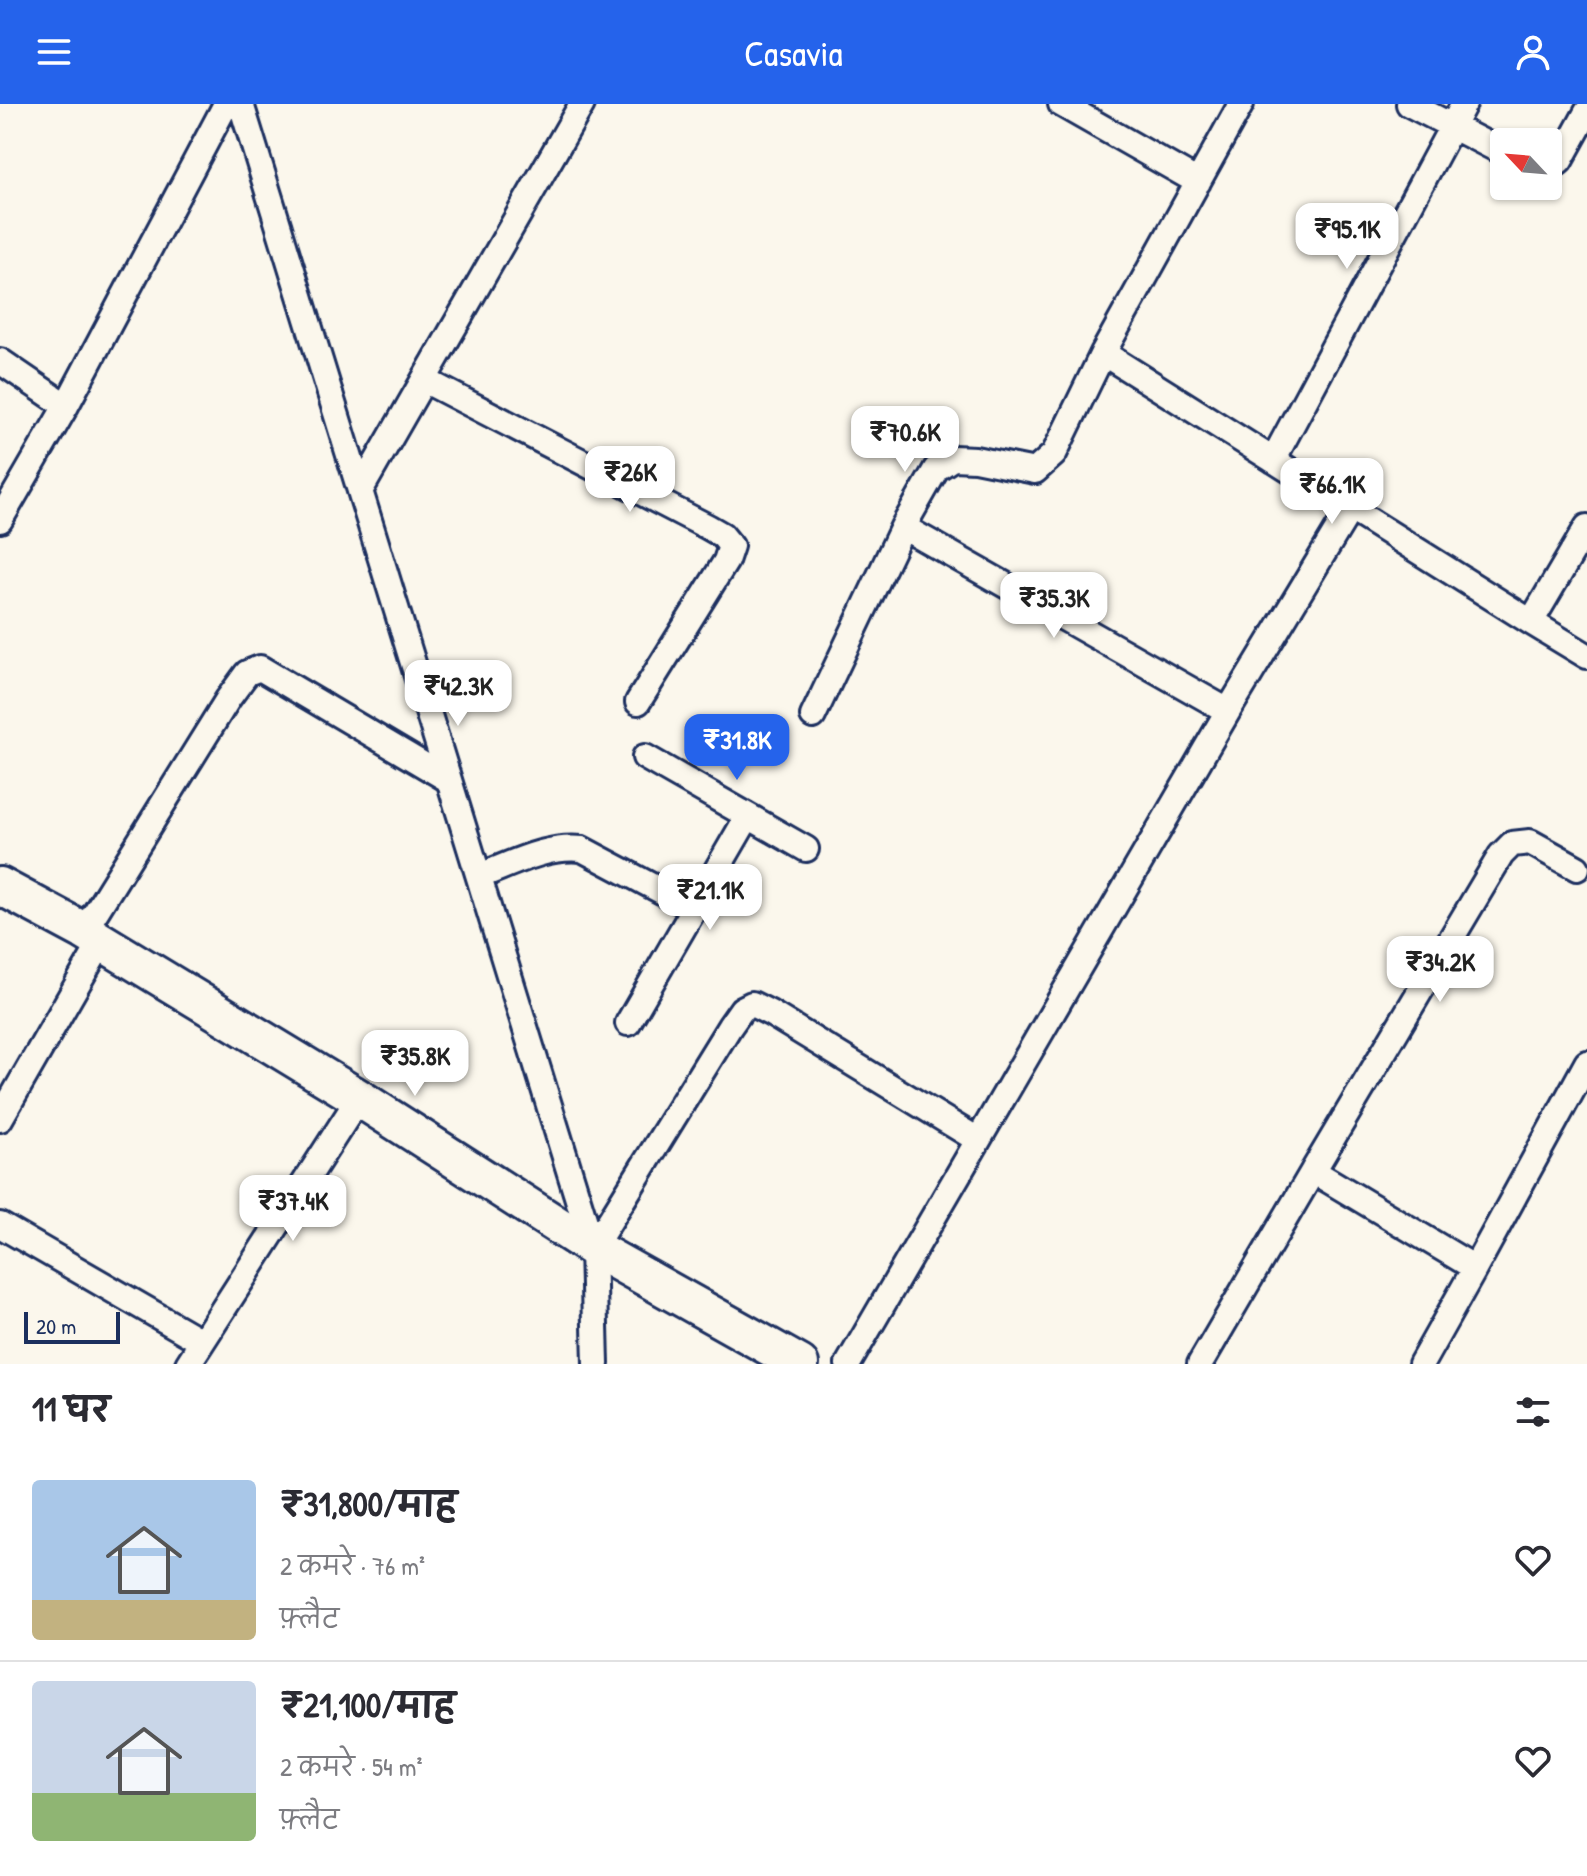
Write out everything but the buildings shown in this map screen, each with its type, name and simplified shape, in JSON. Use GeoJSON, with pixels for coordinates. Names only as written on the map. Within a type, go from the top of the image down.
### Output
{"type":"FeatureCollection","features":[{"type":"Feature","properties":{"kind":"street"},"geometry":{"type":"LineString","coordinates":[[0,520],[66,406],[226,104]]}},
{"type":"Feature","properties":{"kind":"street"},"geometry":{"type":"LineString","coordinates":[[241,104],[593,1248],[596,1364]]}},
{"type":"Feature","properties":{"kind":"street"},"geometry":{"type":"LineString","coordinates":[[360,491],[582,104]]}},
{"type":"Feature","properties":{"kind":"street"},"geometry":{"type":"LineString","coordinates":[[1061,104],[1198,182]]}},
{"type":"Feature","properties":{"kind":"street"},"geometry":{"type":"LineString","coordinates":[[813,716],[903,527],[936,469],[953,458],[975,459],[1035,471],[1054,454],[1103,353],[1241,104]]}},
{"type":"Feature","properties":{"kind":"street"},"geometry":{"type":"LineString","coordinates":[[1409,104],[1490,146]]}},
{"type":"Feature","properties":{"kind":"street"},"geometry":{"type":"LineString","coordinates":[[1273,460],[1464,104]]}},
{"type":"Feature","properties":{"kind":"street"},"geometry":{"type":"LineString","coordinates":[[1562,157],[1587,112]]}},
{"type":"Feature","properties":{"kind":"street"},"geometry":{"type":"LineString","coordinates":[[1103,353],[1587,656]]}},
{"type":"Feature","properties":{"kind":"street"},"geometry":{"type":"LineString","coordinates":[[0,361],[66,406]]}},
{"type":"Feature","properties":{"kind":"street"},"geometry":{"type":"LineString","coordinates":[[424,380],[708,527],[722,535],[731,546],[726,561],[638,702]]}},
{"type":"Feature","properties":{"kind":"street"},"geometry":{"type":"LineString","coordinates":[[848,1364],[1228,711],[1350,509]]}},
{"type":"Feature","properties":{"kind":"street"},"geometry":{"type":"LineString","coordinates":[[903,527],[1228,711]]}},
{"type":"Feature","properties":{"kind":"street"},"geometry":{"type":"LineString","coordinates":[[1531,622],[1587,527]]}},
{"type":"Feature","properties":{"kind":"street"},"geometry":{"type":"LineString","coordinates":[[0,1119],[92,937],[228,699],[247,673],[260,668],[449,780]]}},
{"type":"Feature","properties":{"kind":"street"},"geometry":{"type":"LineString","coordinates":[[645,757],[806,849]]}},
{"type":"Feature","properties":{"kind":"street"},"geometry":{"type":"LineString","coordinates":[[628,1023],[748,816]]}},
{"type":"Feature","properties":{"kind":"street"},"geometry":{"type":"LineString","coordinates":[[1200,1364],[1501,855],[1512,844],[1530,842],[1584,865]]}},
{"type":"Feature","properties":{"kind":"street"},"geometry":{"type":"LineString","coordinates":[[479,876],[564,847],[582,849],[695,909]]}},
{"type":"Feature","properties":{"kind":"street"},"geometry":{"type":"LineString","coordinates":[[0,886],[92,937],[359,1098],[593,1248],[800,1364]]}},
{"type":"Feature","properties":{"kind":"street"},"geometry":{"type":"LineString","coordinates":[[593,1248],[730,1026],[742,1009],[752,1004],[978,1140]]}},
{"type":"Feature","properties":{"kind":"street"},"geometry":{"type":"LineString","coordinates":[[1421,1364],[1587,1063]]}},
{"type":"Feature","properties":{"kind":"street"},"geometry":{"type":"LineString","coordinates":[[188,1364],[359,1098]]}},
{"type":"Feature","properties":{"kind":"street"},"geometry":{"type":"LineString","coordinates":[[1313,1171],[1475,1268]]}},
{"type":"Feature","properties":{"kind":"street"},"geometry":{"type":"LineString","coordinates":[[0,1225],[201,1341]]}}]}
